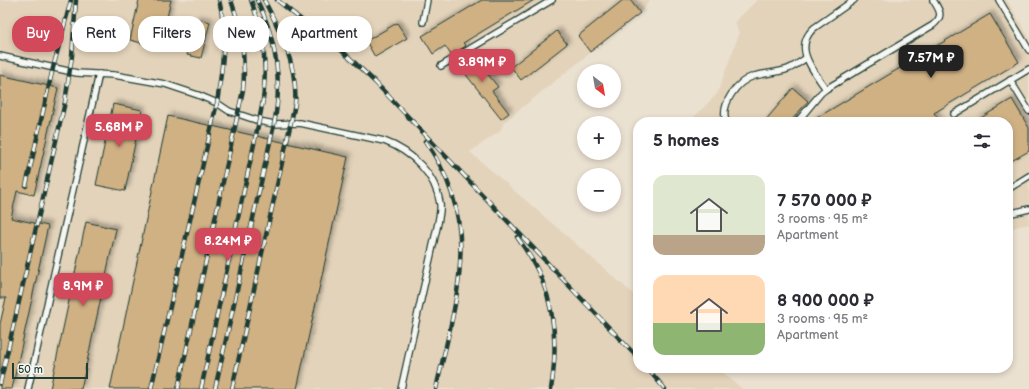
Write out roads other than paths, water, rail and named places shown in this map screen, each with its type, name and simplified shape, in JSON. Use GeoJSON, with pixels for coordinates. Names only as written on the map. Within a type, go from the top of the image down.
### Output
{"type":"FeatureCollection","features":[{"type":"Feature","properties":{"kind":"lane"},"geometry":{"type":"LineString","coordinates":[[423,22],[428,0]]}},
{"type":"Feature","properties":{"kind":"lane"},"geometry":{"type":"LineString","coordinates":[[441,66],[552,0]]}},
{"type":"Feature","properties":{"kind":"lane"},"geometry":{"type":"LineString","coordinates":[[826,89],[806,58],[804,49],[805,43],[809,33],[854,0]]}},
{"type":"Feature","properties":{"kind":"lane"},"geometry":{"type":"LineString","coordinates":[[801,117],[826,89],[938,21],[940,13],[933,0]]}},
{"type":"Feature","properties":{"kind":"lane"},"geometry":{"type":"LineString","coordinates":[[999,0],[1029,50]]}},
{"type":"Feature","properties":{"kind":"lane"},"geometry":{"type":"LineString","coordinates":[[0,56],[78,73],[114,74],[165,84],[198,95],[217,103],[229,111],[260,122],[274,124],[300,123],[394,144],[421,164],[434,184],[440,204],[440,214],[401,389]]}},
{"type":"Feature","properties":{"kind":"lane"},"geometry":{"type":"LineString","coordinates":[[725,117],[726,103],[730,95],[745,80],[753,76],[787,69],[806,58]]}},
{"type":"Feature","properties":{"kind":"lane"},"geometry":{"type":"LineString","coordinates":[[954,114],[1029,69]]}},
{"type":"Feature","properties":{"kind":"lane"},"geometry":{"type":"LineString","coordinates":[[28,389],[99,74]]}},
{"type":"Feature","properties":{"kind":"lane"},"geometry":{"type":"LineString","coordinates":[[1010,80],[1029,111]]}},
{"type":"Feature","properties":{"kind":"lane"},"geometry":{"type":"LineString","coordinates":[[1013,186],[1029,176]]}},
{"type":"Feature","properties":{"kind":"lane"},"geometry":{"type":"LineString","coordinates":[[1013,213],[1029,209]]}},
{"type":"Feature","properties":{"kind":"railway"},"geometry":{"type":"LineString","coordinates":[[26,186],[53,68],[71,0]]}},
{"type":"Feature","properties":{"kind":"railway"},"geometry":{"type":"LineString","coordinates":[[0,384],[65,102],[72,56],[76,0]]}},
{"type":"Feature","properties":{"kind":"railway"},"geometry":{"type":"LineString","coordinates":[[151,389],[217,103],[224,39],[222,13],[219,0]]}},
{"type":"Feature","properties":{"kind":"railway"},"geometry":{"type":"LineString","coordinates":[[178,389],[243,90],[244,67],[242,44],[238,22],[231,0]]}},
{"type":"Feature","properties":{"kind":"railway"},"geometry":{"type":"LineString","coordinates":[[201,389],[264,96],[265,65],[263,43],[251,0]]}},
{"type":"Feature","properties":{"kind":"railway"},"geometry":{"type":"LineString","coordinates":[[215,389],[277,108],[278,76],[276,60],[269,30],[257,0]]}},
{"type":"Feature","properties":{"kind":"railway"},"geometry":{"type":"LineString","coordinates":[[232,389],[295,104],[294,77],[291,63],[282,37],[264,0]]}},
{"type":"Feature","properties":{"kind":"railway"},"geometry":{"type":"LineString","coordinates":[[277,0],[338,47],[375,82],[633,353]]}},
{"type":"Feature","properties":{"kind":"railway"},"geometry":{"type":"LineString","coordinates":[[425,141],[443,172],[454,202],[460,232],[460,262],[457,293],[436,389]]}},
{"type":"Feature","properties":{"kind":"railway"},"geometry":{"type":"LineString","coordinates":[[517,237],[540,274],[547,293],[553,320],[554,334],[554,362],[551,389]]}},
{"type":"Feature","properties":{"kind":"railway"},"geometry":{"type":"LineString","coordinates":[[651,373],[665,389]]}}]}
